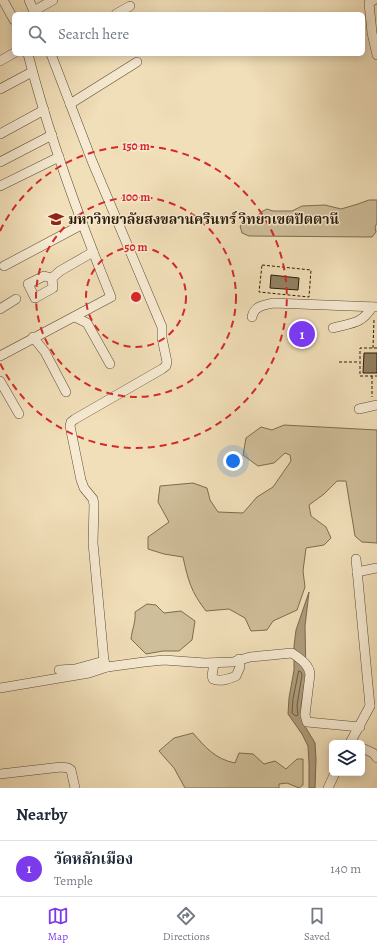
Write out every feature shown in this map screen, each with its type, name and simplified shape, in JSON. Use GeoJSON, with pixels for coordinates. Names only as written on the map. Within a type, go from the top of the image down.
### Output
{"type":"FeatureCollection","features":[{"type":"Feature","properties":{"kind":"street"},"geometry":{"type":"LineString","coordinates":[[3,0],[12,16]]}},
{"type":"Feature","properties":{"kind":"street"},"geometry":{"type":"LineString","coordinates":[[29,0],[35,12]]}},
{"type":"Feature","properties":{"kind":"street"},"geometry":{"type":"LineString","coordinates":[[36,12],[53,0]]}},
{"type":"Feature","properties":{"kind":"street"},"geometry":{"type":"LineString","coordinates":[[372,2],[372,34],[377,55]]}},
{"type":"Feature","properties":{"kind":"street"},"geometry":{"type":"LineString","coordinates":[[120,12],[130,6]]}},
{"type":"Feature","properties":{"kind":"street"},"geometry":{"type":"LineString","coordinates":[[0,61],[12,54]]}},
{"type":"Feature","properties":{"kind":"street"},"geometry":{"type":"LineString","coordinates":[[0,356],[33,337],[75,318],[111,297],[93,252],[59,157],[32,72],[28,56]]}},
{"type":"Feature","properties":{"kind":"street"},"geometry":{"type":"LineString","coordinates":[[52,56],[92,161],[162,327],[162,338],[167,362],[166,366],[162,369],[71,422],[70,426],[81,480],[84,488],[93,499],[94,505],[93,543],[106,664]]}},
{"type":"Feature","properties":{"kind":"street"},"geometry":{"type":"LineString","coordinates":[[70,104],[137,62]]}},
{"type":"Feature","properties":{"kind":"street"},"geometry":{"type":"LineString","coordinates":[[0,89],[32,72]]}},
{"type":"Feature","properties":{"kind":"street"},"geometry":{"type":"LineString","coordinates":[[0,134],[44,110]]}},
{"type":"Feature","properties":{"kind":"street"},"geometry":{"type":"LineString","coordinates":[[0,162],[52,135]]}},
{"type":"Feature","properties":{"kind":"street"},"geometry":{"type":"LineString","coordinates":[[0,186],[59,157]]}},
{"type":"Feature","properties":{"kind":"street"},"geometry":{"type":"LineString","coordinates":[[4,266],[83,224]]}},
{"type":"Feature","properties":{"kind":"street"},"geometry":{"type":"LineString","coordinates":[[52,278],[60,270],[93,252]]}},
{"type":"Feature","properties":{"kind":"street"},"geometry":{"type":"LineString","coordinates":[[0,309],[16,300]]}},
{"type":"Feature","properties":{"kind":"street"},"geometry":{"type":"LineString","coordinates":[[252,317],[256,308],[273,303],[374,307]]}},
{"type":"Feature","properties":{"kind":"street"},"geometry":{"type":"LineString","coordinates":[[333,328],[359,321],[374,307]]}},
{"type":"Feature","properties":{"kind":"street"},"geometry":{"type":"LineString","coordinates":[[75,318],[87,323],[110,364]]}},
{"type":"Feature","properties":{"kind":"street"},"geometry":{"type":"LineString","coordinates":[[33,337],[44,352],[66,392]]}},
{"type":"Feature","properties":{"kind":"street"},"geometry":{"type":"LineString","coordinates":[[0,381],[19,414]]}},
{"type":"Feature","properties":{"kind":"street"},"geometry":{"type":"LineString","coordinates":[[359,409],[375,405]]}},
{"type":"Feature","properties":{"kind":"street"},"geometry":{"type":"LineString","coordinates":[[353,740],[373,705],[356,559]]}},
{"type":"Feature","properties":{"kind":"street"},"geometry":{"type":"LineString","coordinates":[[357,572],[377,568]]}},
{"type":"Feature","properties":{"kind":"street"},"geometry":{"type":"LineString","coordinates":[[59,670],[106,664],[164,660],[204,663],[233,662],[250,656],[292,653],[307,666],[310,674],[305,715],[307,722],[360,727]]}},
{"type":"Feature","properties":{"kind":"street"},"geometry":{"type":"LineString","coordinates":[[214,662],[212,676],[213,679],[217,681],[236,676],[240,667],[240,659]]}},
{"type":"Feature","properties":{"kind":"street"},"geometry":{"type":"LineString","coordinates":[[0,688],[89,673],[106,664]]}},
{"type":"Feature","properties":{"kind":"street"},"geometry":{"type":"LineString","coordinates":[[365,749],[373,753],[377,758]]}},
{"type":"Feature","properties":{"kind":"street"},"geometry":{"type":"LineString","coordinates":[[0,774],[61,767],[68,768],[71,770],[75,788]]}},
{"type":"Feature","properties":{"kind":"street"},"geometry":{"type":"LineString","coordinates":[[328,788],[334,776]]}},
{"type":"Feature","properties":{"kind":"path"},"geometry":{"type":"LineString","coordinates":[[262,265],[311,270],[309,297],[259,292],[262,265]]}},
{"type":"Feature","properties":{"kind":"path"},"geometry":{"type":"LineString","coordinates":[[373,348],[374,307]]}},
{"type":"Feature","properties":{"kind":"path"},"geometry":{"type":"LineString","coordinates":[[377,348],[360,348],[360,376],[377,376]]}},
{"type":"Feature","properties":{"kind":"path"},"geometry":{"type":"LineString","coordinates":[[339,362],[360,362]]}},
{"type":"Feature","properties":{"kind":"path"},"geometry":{"type":"LineString","coordinates":[[372,376],[375,405]]}},
{"type":"Feature","properties":{"kind":"shaded area"},"geometry":{"type":"Polygon","coordinates":[[[369,200],[377,200],[376,232],[372,237],[249,236],[242,233],[240,226],[248,219],[256,218],[261,212],[267,209],[273,211],[292,211],[302,206],[325,205],[341,209],[369,200]]]}},
{"type":"Feature","properties":{"kind":"shaded area"},"geometry":{"type":"Polygon","coordinates":[[[284,425],[377,430],[377,543],[362,542],[355,536],[346,481],[337,481],[324,494],[309,505],[311,516],[326,527],[331,538],[324,545],[306,548],[303,571],[305,587],[297,610],[273,621],[267,630],[251,631],[245,618],[229,609],[206,611],[191,586],[183,557],[164,554],[148,549],[148,537],[169,522],[158,502],[160,486],[193,483],[207,488],[210,500],[218,512],[243,513],[257,497],[273,487],[291,461],[290,455],[285,453],[274,463],[258,466],[243,455],[246,438],[261,427],[272,430],[284,425]]]}},
{"type":"Feature","properties":{"kind":"shaded area"},"geometry":{"type":"Polygon","coordinates":[[[147,604],[156,605],[164,613],[181,611],[195,621],[192,640],[179,651],[163,651],[146,654],[131,639],[135,612],[147,604]]]}},
{"type":"Feature","properties":{"kind":"shaded area"},"geometry":{"type":"Polygon","coordinates":[[[193,733],[211,752],[222,759],[235,763],[239,753],[253,754],[264,764],[275,761],[286,769],[297,759],[303,759],[303,785],[299,788],[287,783],[279,784],[279,788],[185,788],[174,768],[159,751],[174,738],[193,733]]]}},
{"type":"Feature","properties":{"kind":"water"},"geometry":{"type":"Polygon","coordinates":[[[309,592],[305,626],[306,676],[301,706],[303,723],[315,743],[315,788],[309,788],[308,746],[302,734],[288,714],[294,670],[296,630],[309,592]]]}},
{"type":"Feature","properties":{"kind":"building"},"geometry":{"type":"Polygon","coordinates":[[[271,275],[299,278],[298,290],[270,288],[271,275]]]}},
{"type":"Feature","properties":{"kind":"building"},"geometry":{"type":"Polygon","coordinates":[[[364,353],[377,353],[377,373],[363,373],[364,353]]]}},
{"type":"Feature","properties":{"kind":"place","name":"มหาวิทยาลัยสงขลานครินทร์ วิทยาเขตปัตตานี"},"geometry":{"type":"Point","coordinates":[56,219]}},
{"type":"Feature","properties":{"kind":"place","name":"วัดหลักเมือง"},"geometry":{"type":"Point","coordinates":[302,334]}}]}
